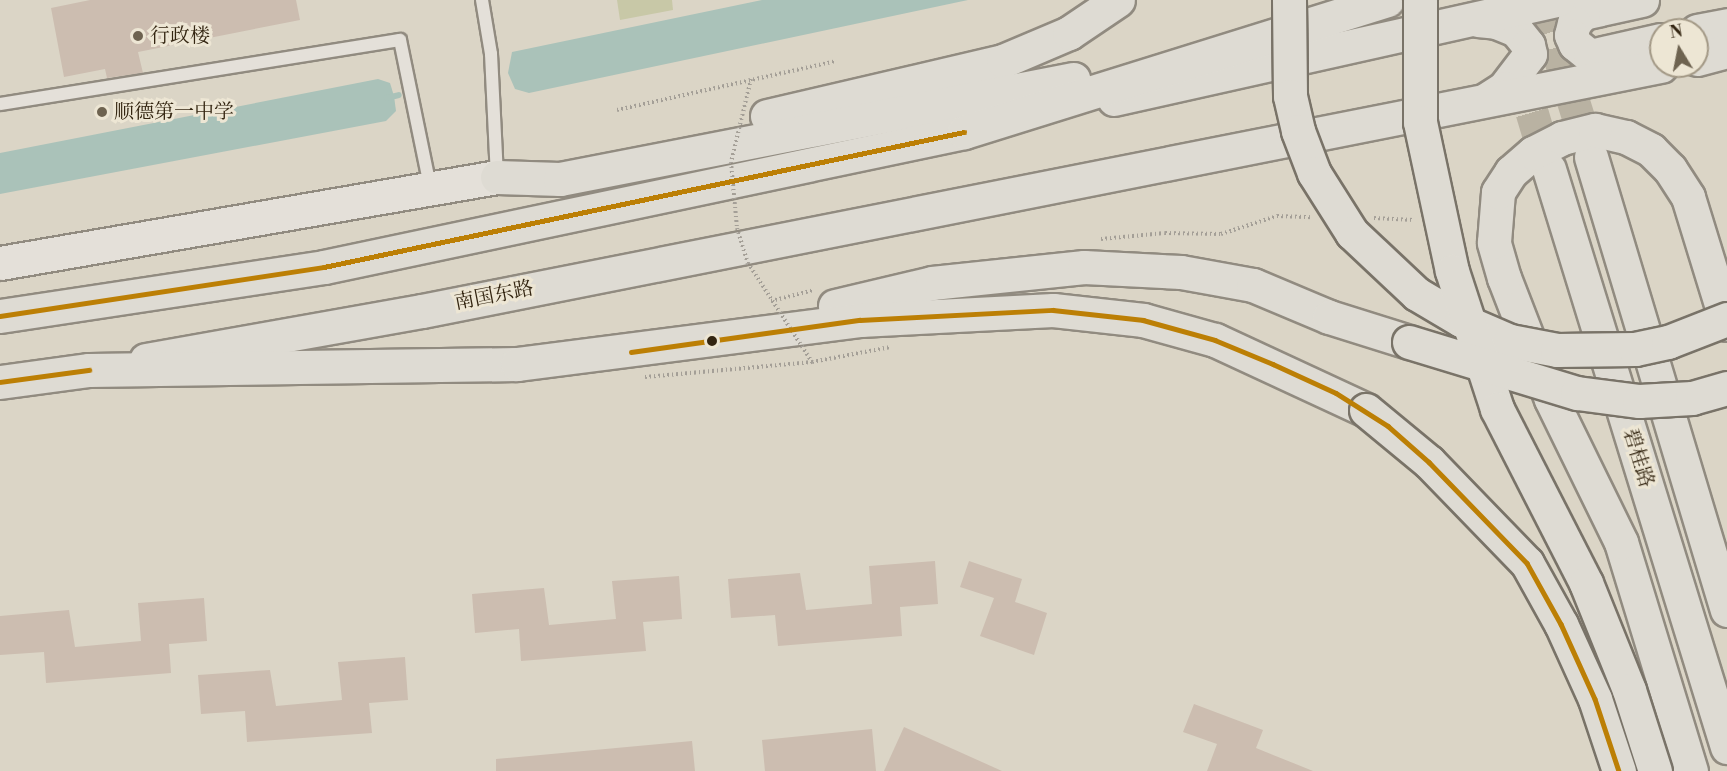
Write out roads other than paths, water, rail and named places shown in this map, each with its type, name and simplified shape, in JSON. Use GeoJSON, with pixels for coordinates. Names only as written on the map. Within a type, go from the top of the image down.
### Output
{"type":"FeatureCollection","features":[{"type":"Feature","properties":{"kind":"main road"},"geometry":{"type":"LineString","coordinates":[[497,177],[1003,61],[1069,33],[1118,0]]}},
{"type":"Feature","properties":{"kind":"main road"},"geometry":{"type":"LineString","coordinates":[[1289,0],[1290,96],[1298,131],[1314,173],[1352,233],[1417,294],[1461,320],[1510,341],[1557,350],[1635,349],[1668,342],[1727,319]]}},
{"type":"Feature","properties":{"kind":"main road"},"geometry":{"type":"LineString","coordinates":[[964,132],[1387,0]]}},
{"type":"Feature","properties":{"kind":"main road"},"geometry":{"type":"LineString","coordinates":[[1420,0],[1420,122],[1452,271],[1497,409],[1586,583],[1629,690],[1655,771]]}},
{"type":"Feature","properties":{"kind":"main road"},"geometry":{"type":"LineString","coordinates":[[0,316],[324,267],[964,132],[1558,0]]}},
{"type":"Feature","properties":{"kind":"main road"},"geometry":{"type":"LineString","coordinates":[[1642,0],[1583,13],[1574,23],[1571,35],[1575,44],[1590,56],[1649,43]]}},
{"type":"Feature","properties":{"kind":"main road"},"geometry":{"type":"LineString","coordinates":[[1470,20],[1496,22],[1516,30],[1528,45],[1530,54],[1523,67],[1486,99]]}},
{"type":"Feature","properties":{"kind":"main road"},"geometry":{"type":"LineString","coordinates":[[1709,51],[1727,25]]}},
{"type":"Feature","properties":{"kind":"main road"},"geometry":{"type":"LineString","coordinates":[[497,177],[560,179],[1236,47]]}},
{"type":"Feature","properties":{"kind":"main road","name":"南国东路"},"geometry":{"type":"LineString","coordinates":[[0,382],[89,370],[422,311],[985,197],[1649,68]]}},
{"type":"Feature","properties":{"kind":"main road"},"geometry":{"type":"LineString","coordinates":[[1691,771],[1621,542],[1551,399],[1504,278],[1494,242],[1498,192],[1511,172],[1533,153],[1562,138],[1595,130],[1626,136],[1651,150],[1670,169],[1688,197],[1727,324]]}},
{"type":"Feature","properties":{"kind":"main road"},"geometry":{"type":"LineString","coordinates":[[1591,157],[1727,610]]}},
{"type":"Feature","properties":{"kind":"main road","name":"碧桂路"},"geometry":{"type":"LineString","coordinates":[[1549,169],[1727,747]]}},
{"type":"Feature","properties":{"kind":"main road"},"geometry":{"type":"LineString","coordinates":[[638,365],[932,283],[1084,267],[1181,272],[1252,285],[1329,317],[1577,393],[1639,401],[1692,398],[1727,388]]}},
{"type":"Feature","properties":{"kind":"main road"},"geometry":{"type":"LineString","coordinates":[[89,370],[438,367],[517,364],[638,365],[860,320],[1053,310],[1143,320],[1215,340],[1336,393],[1366,410],[1429,462],[1527,563],[1561,624],[1595,699],[1619,771]]}},
{"type":"Feature","properties":{"kind":"street"},"geometry":{"type":"LineString","coordinates":[[0,263],[497,177]]}},
{"type":"Feature","properties":{"kind":"lane"},"geometry":{"type":"LineString","coordinates":[[482,0],[490,54],[497,177]]}},
{"type":"Feature","properties":{"kind":"lane"},"geometry":{"type":"LineString","coordinates":[[0,104],[400,40],[430,189]]}},
{"type":"Feature","properties":{"kind":"waterway"},"geometry":{"type":"LineString","coordinates":[[387,98],[399,95]]}},
{"type":"Feature","properties":{"kind":"tunnel"},"geometry":{"type":"LineString","coordinates":[[1542,0],[1591,157]]}},
{"type":"Feature","properties":{"kind":"tunnel"},"geometry":{"type":"LineString","coordinates":[[1518,65],[1549,169]]}},
{"type":"Feature","properties":{"kind":"place","name":"行政楼"},"geometry":{"type":"Point","coordinates":[138,36]}},
{"type":"Feature","properties":{"kind":"place","name":"顺德第一中学"},"geometry":{"type":"Point","coordinates":[102,112]}}]}
